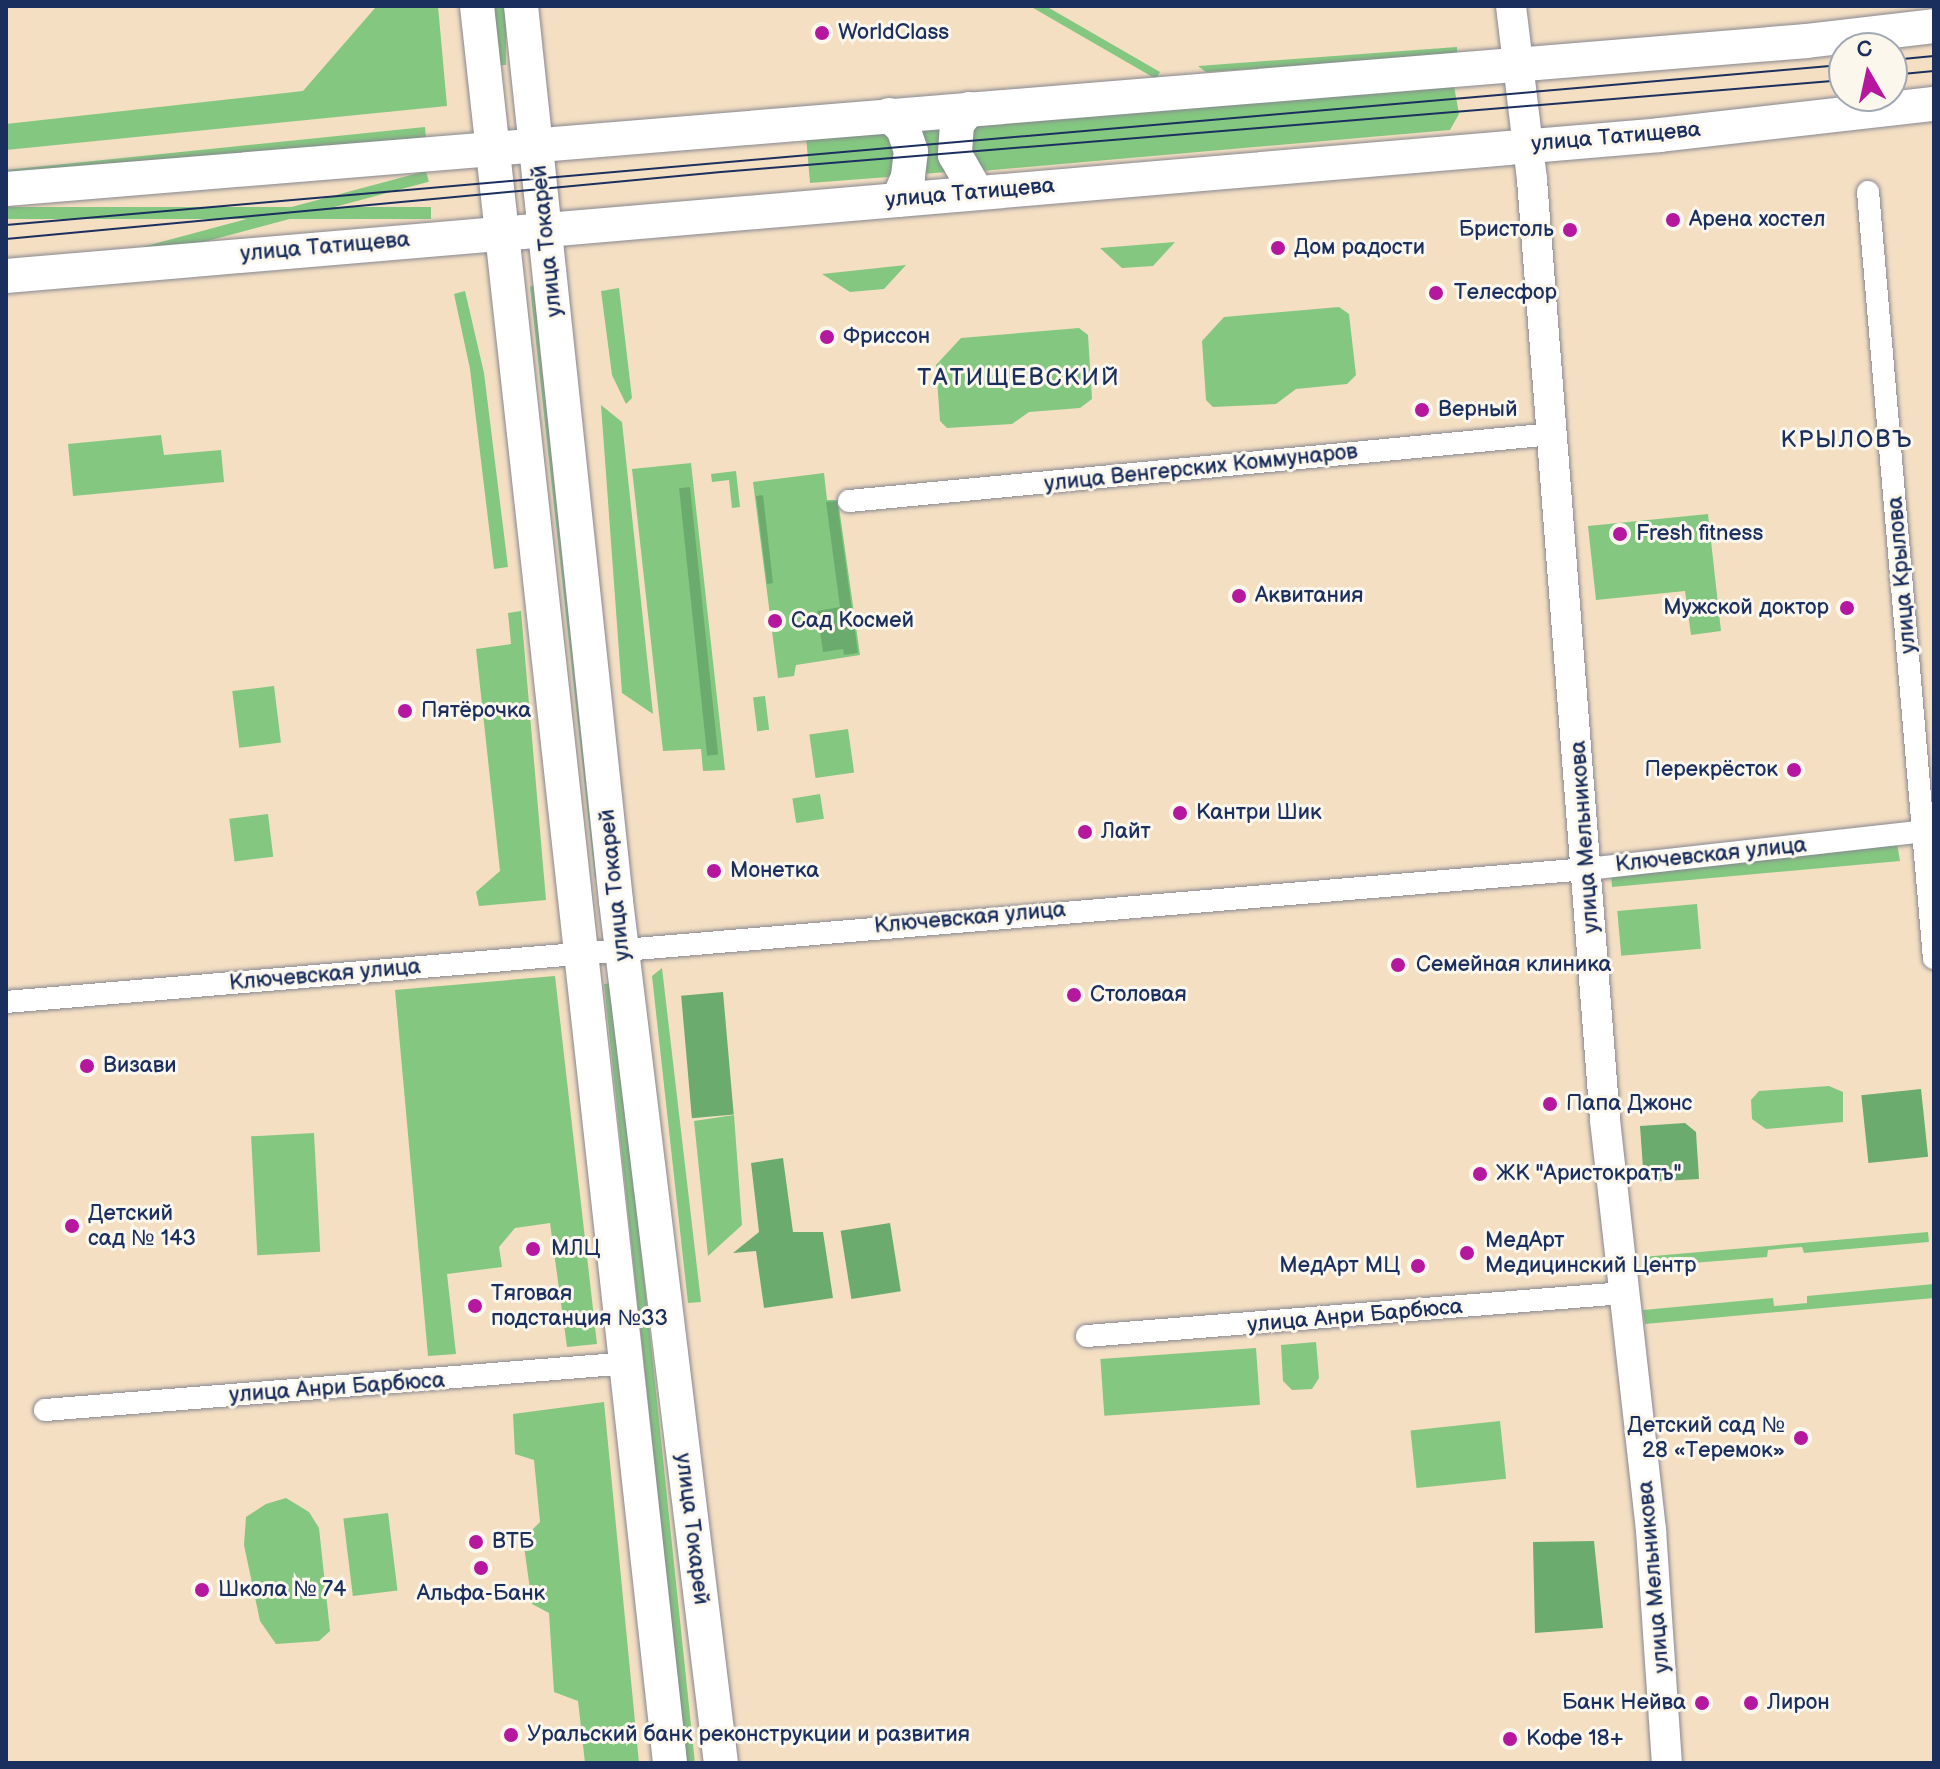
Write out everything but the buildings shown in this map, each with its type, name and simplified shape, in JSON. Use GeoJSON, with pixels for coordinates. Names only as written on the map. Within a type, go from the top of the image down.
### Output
{"type":"FeatureCollection","features":[{"type":"Feature","properties":{"kind":"main road","name":"улица Токарей"},"geometry":{"type":"LineString","coordinates":[[477,6],[629,1363],[670,1763]]}},
{"type":"Feature","properties":{"kind":"main road","name":"улица Токарей"},"geometry":{"type":"LineString","coordinates":[[521,6],[622,950],[721,1763]]}},
{"type":"Feature","properties":{"kind":"main road"},"geometry":{"type":"LineString","coordinates":[[6,189],[1519,64],[1934,26]]}},
{"type":"Feature","properties":{"kind":"main road","name":"улица Татищева"},"geometry":{"type":"LineString","coordinates":[[6,276],[1528,145],[1934,104]]}},
{"type":"Feature","properties":{"kind":"main road"},"geometry":{"type":"LineString","coordinates":[[969,109],[957,124],[955,155],[977,193]]}},
{"type":"Feature","properties":{"kind":"main road"},"geometry":{"type":"LineString","coordinates":[[889,115],[903,128],[910,145],[908,177],[898,200]]}},
{"type":"Feature","properties":{"kind":"street","name":"улица Мельникова"},"geometry":{"type":"LineString","coordinates":[[1511,6],[1528,145],[1624,1293],[1651,1530],[1667,1763]]}},
{"type":"Feature","properties":{"kind":"street","name":"улица Крылова"},"geometry":{"type":"LineString","coordinates":[[1868,192],[1928,831],[1934,958]]}},
{"type":"Feature","properties":{"kind":"street","name":"улица Венгерских Коммунаров"},"geometry":{"type":"LineString","coordinates":[[849,501],[1552,434]]}},
{"type":"Feature","properties":{"kind":"street","name":"Ключевская улица"},"geometry":{"type":"LineString","coordinates":[[6,1002],[1587,869],[1928,831]]}},
{"type":"Feature","properties":{"kind":"street","name":"улица Анри Барбюса"},"geometry":{"type":"LineString","coordinates":[[1087,1336],[1624,1293]]}},
{"type":"Feature","properties":{"kind":"street","name":"улица Анри Барбюса"},"geometry":{"type":"LineString","coordinates":[[45,1410],[629,1363]]}},
{"type":"Feature","properties":{"kind":"green space"},"geometry":{"type":"Polygon","coordinates":[[[438,6],[447,106],[6,150],[6,124],[303,91],[375,8],[438,6]]]}},
{"type":"Feature","properties":{"kind":"green space"},"geometry":{"type":"Polygon","coordinates":[[[495,6],[506,6],[506,65],[495,65],[495,6]]]}},
{"type":"Feature","properties":{"kind":"green space"},"geometry":{"type":"Polygon","coordinates":[[[1030,6],[1046,6],[1160,72],[1156,79],[1030,6]]]}},
{"type":"Feature","properties":{"kind":"green space"},"geometry":{"type":"Polygon","coordinates":[[[1457,47],[1457,56],[1206,72],[1198,66],[1457,47]]]}},
{"type":"Feature","properties":{"kind":"green space"},"geometry":{"type":"Polygon","coordinates":[[[1454,86],[1459,114],[1450,130],[981,171],[971,167],[966,128],[975,121],[1454,86]]]}},
{"type":"Feature","properties":{"kind":"green space"},"geometry":{"type":"Polygon","coordinates":[[[945,125],[949,172],[920,174],[916,128],[945,125]]]}},
{"type":"Feature","properties":{"kind":"green space"},"geometry":{"type":"Polygon","coordinates":[[[425,127],[426,139],[6,179],[6,170],[425,127]]]}},
{"type":"Feature","properties":{"kind":"green space"},"geometry":{"type":"Polygon","coordinates":[[[895,133],[896,172],[888,177],[810,183],[806,136],[895,133]]]}},
{"type":"Feature","properties":{"kind":"green space"},"geometry":{"type":"Polygon","coordinates":[[[426,171],[429,182],[21,291],[18,280],[426,171]]]}},
{"type":"Feature","properties":{"kind":"green space"},"geometry":{"type":"Polygon","coordinates":[[[6,207],[431,207],[431,219],[6,219],[6,207]]]}},
{"type":"Feature","properties":{"kind":"green space"},"geometry":{"type":"Polygon","coordinates":[[[1175,242],[1153,266],[1122,268],[1100,248],[1175,242]]]}},
{"type":"Feature","properties":{"kind":"green space"},"geometry":{"type":"Polygon","coordinates":[[[906,265],[884,289],[850,292],[822,274],[906,265]]]}},
{"type":"Feature","properties":{"kind":"green space"},"geometry":{"type":"Polygon","coordinates":[[[536,283],[605,877],[595,878],[530,287],[536,283]]]}},
{"type":"Feature","properties":{"kind":"green space"},"geometry":{"type":"Polygon","coordinates":[[[619,288],[632,398],[626,404],[612,375],[601,291],[619,288]]]}},
{"type":"Feature","properties":{"kind":"green space"},"geometry":{"type":"Polygon","coordinates":[[[465,291],[484,373],[508,567],[494,569],[470,369],[454,294],[465,291]]]}},
{"type":"Feature","properties":{"kind":"green space"},"geometry":{"type":"Polygon","coordinates":[[[1339,307],[1349,314],[1356,375],[1347,384],[1296,389],[1276,404],[1213,407],[1206,400],[1202,341],[1224,317],[1339,307]]]}},
{"type":"Feature","properties":{"kind":"green space"},"geometry":{"type":"Polygon","coordinates":[[[1079,328],[1088,335],[1092,399],[1080,408],[1029,412],[1012,424],[947,428],[940,421],[936,365],[961,338],[1079,328]]]}},
{"type":"Feature","properties":{"kind":"green space"},"geometry":{"type":"Polygon","coordinates":[[[601,405],[622,422],[653,714],[622,693],[601,405]]]}},
{"type":"Feature","properties":{"kind":"green space"},"geometry":{"type":"Polygon","coordinates":[[[161,435],[164,455],[221,450],[224,482],[73,496],[68,444],[161,435]]]}},
{"type":"Feature","properties":{"kind":"green space"},"geometry":{"type":"Polygon","coordinates":[[[691,463],[725,770],[703,771],[701,749],[663,751],[632,469],[691,463]]]}},
{"type":"Feature","properties":{"kind":"green space"},"geometry":{"type":"Polygon","coordinates":[[[736,471],[740,507],[732,508],[729,480],[712,482],[711,474],[736,471]]]}},
{"type":"Feature","properties":{"kind":"green space"},"geometry":{"type":"Polygon","coordinates":[[[824,473],[827,500],[838,500],[860,655],[796,665],[794,676],[778,678],[753,482],[824,473]]]}},
{"type":"Feature","properties":{"kind":"green space"},"geometry":{"type":"Polygon","coordinates":[[[690,487],[718,755],[707,756],[679,488],[690,487]]]}},
{"type":"Feature","properties":{"kind":"green space"},"geometry":{"type":"Polygon","coordinates":[[[763,495],[773,583],[767,584],[756,496],[763,495]]]}},
{"type":"Feature","properties":{"kind":"green space"},"geometry":{"type":"Polygon","coordinates":[[[837,501],[858,653],[844,655],[843,649],[823,652],[817,611],[840,607],[826,502],[837,501]]]}},
{"type":"Feature","properties":{"kind":"green space"},"geometry":{"type":"Polygon","coordinates":[[[1708,514],[1721,631],[1691,635],[1685,591],[1596,600],[1588,526],[1708,514]]]}},
{"type":"Feature","properties":{"kind":"green space"},"geometry":{"type":"Polygon","coordinates":[[[521,611],[546,900],[479,906],[476,892],[500,871],[476,649],[511,644],[508,613],[521,611]]]}},
{"type":"Feature","properties":{"kind":"green space"},"geometry":{"type":"Polygon","coordinates":[[[274,686],[281,743],[239,748],[232,691],[274,686]]]}},
{"type":"Feature","properties":{"kind":"green space"},"geometry":{"type":"Polygon","coordinates":[[[765,696],[769,730],[757,731],[753,697],[765,696]]]}},
{"type":"Feature","properties":{"kind":"green space"},"geometry":{"type":"Polygon","coordinates":[[[848,729],[854,773],[816,778],[809,734],[848,729]]]}},
{"type":"Feature","properties":{"kind":"green space"},"geometry":{"type":"Polygon","coordinates":[[[820,794],[824,819],[796,823],[792,798],[820,794]]]}},
{"type":"Feature","properties":{"kind":"green space"},"geometry":{"type":"Polygon","coordinates":[[[268,814],[273,857],[235,861],[229,819],[268,814]]]}},
{"type":"Feature","properties":{"kind":"green space"},"geometry":{"type":"Polygon","coordinates":[[[1897,843],[1900,861],[1612,887],[1611,873],[1897,843]]]}},
{"type":"Feature","properties":{"kind":"green space"},"geometry":{"type":"Polygon","coordinates":[[[1697,904],[1701,949],[1621,956],[1617,911],[1697,904]]]}},
{"type":"Feature","properties":{"kind":"green space"},"geometry":{"type":"Polygon","coordinates":[[[662,968],[701,1302],[688,1303],[652,976],[662,968]]]}},
{"type":"Feature","properties":{"kind":"green space"},"geometry":{"type":"Polygon","coordinates":[[[555,976],[597,1344],[567,1347],[550,1223],[515,1228],[499,1247],[502,1267],[447,1274],[456,1354],[428,1356],[395,990],[555,976]]]}},
{"type":"Feature","properties":{"kind":"green space"},"geometry":{"type":"Polygon","coordinates":[[[613,983],[695,1761],[686,1762],[604,984],[613,983]]]}},
{"type":"Feature","properties":{"kind":"green space"},"geometry":{"type":"Polygon","coordinates":[[[723,992],[734,1115],[692,1118],[681,996],[723,992]]]}},
{"type":"Feature","properties":{"kind":"green space"},"geometry":{"type":"Polygon","coordinates":[[[1829,1086],[1843,1092],[1843,1122],[1766,1129],[1752,1119],[1751,1100],[1759,1091],[1829,1086]]]}},
{"type":"Feature","properties":{"kind":"green space"},"geometry":{"type":"Polygon","coordinates":[[[1921,1089],[1928,1157],[1868,1163],[1861,1095],[1921,1089]]]}},
{"type":"Feature","properties":{"kind":"green space"},"geometry":{"type":"Polygon","coordinates":[[[734,1115],[742,1225],[708,1256],[694,1121],[734,1115]]]}},
{"type":"Feature","properties":{"kind":"green space"},"geometry":{"type":"Polygon","coordinates":[[[1685,1123],[1696,1132],[1699,1179],[1644,1182],[1640,1126],[1685,1123]]]}},
{"type":"Feature","properties":{"kind":"green space"},"geometry":{"type":"Polygon","coordinates":[[[314,1133],[320,1252],[257,1255],[251,1136],[314,1133]]]}},
{"type":"Feature","properties":{"kind":"green space"},"geometry":{"type":"Polygon","coordinates":[[[783,1158],[793,1232],[823,1232],[833,1298],[764,1308],[756,1251],[733,1253],[759,1232],[751,1163],[783,1158]]]}},
{"type":"Feature","properties":{"kind":"green space"},"geometry":{"type":"Polygon","coordinates":[[[890,1223],[901,1291],[851,1299],[841,1231],[890,1223]]]}},
{"type":"Feature","properties":{"kind":"green space"},"geometry":{"type":"Polygon","coordinates":[[[1928,1232],[1929,1242],[1804,1253],[1802,1247],[1788,1248],[1768,1250],[1767,1257],[1643,1267],[1642,1257],[1928,1232]]]}},
{"type":"Feature","properties":{"kind":"green space"},"geometry":{"type":"Polygon","coordinates":[[[1934,1284],[1934,1298],[1645,1324],[1643,1310],[1773,1298],[1774,1306],[1807,1303],[1807,1296],[1934,1284]]]}},
{"type":"Feature","properties":{"kind":"green space"},"geometry":{"type":"Polygon","coordinates":[[[1316,1342],[1319,1378],[1312,1389],[1292,1390],[1283,1381],[1281,1345],[1316,1342]]]}},
{"type":"Feature","properties":{"kind":"green space"},"geometry":{"type":"Polygon","coordinates":[[[1256,1348],[1260,1405],[1104,1416],[1100,1359],[1256,1348]]]}},
{"type":"Feature","properties":{"kind":"green space"},"geometry":{"type":"Polygon","coordinates":[[[604,1402],[639,1763],[585,1763],[578,1701],[554,1692],[549,1613],[532,1604],[523,1539],[540,1522],[534,1460],[515,1454],[513,1414],[604,1402]]]}},
{"type":"Feature","properties":{"kind":"green space"},"geometry":{"type":"Polygon","coordinates":[[[1500,1421],[1506,1479],[1417,1488],[1410,1430],[1500,1421]]]}},
{"type":"Feature","properties":{"kind":"green space"},"geometry":{"type":"Polygon","coordinates":[[[286,1498],[309,1512],[319,1528],[330,1631],[319,1641],[276,1644],[260,1621],[244,1545],[246,1517],[266,1504],[286,1498]]]}},
{"type":"Feature","properties":{"kind":"green space"},"geometry":{"type":"Polygon","coordinates":[[[388,1513],[398,1590],[353,1596],[343,1518],[388,1513]]]}},
{"type":"Feature","properties":{"kind":"green space"},"geometry":{"type":"Polygon","coordinates":[[[1594,1541],[1603,1628],[1535,1633],[1533,1542],[1594,1541]]]}},
{"type":"Feature","properties":{"kind":"tram line"},"geometry":{"type":"LineString","coordinates":[[1908,58],[1934,56]]}},
{"type":"Feature","properties":{"kind":"tram line"},"geometry":{"type":"LineString","coordinates":[[6,225],[1828,66]]}},
{"type":"Feature","properties":{"kind":"tram line"},"geometry":{"type":"LineString","coordinates":[[1908,73],[1934,71]]}},
{"type":"Feature","properties":{"kind":"tram line"},"geometry":{"type":"LineString","coordinates":[[6,239],[721,172],[1828,81]]}},
{"type":"Feature","properties":{"kind":"place","name":"WorldClass"},"geometry":{"type":"Point","coordinates":[822,33]}},
{"type":"Feature","properties":{"kind":"place","name":"Арена хостел"},"geometry":{"type":"Point","coordinates":[1673,220]}},
{"type":"Feature","properties":{"kind":"place","name":"Бристоль"},"geometry":{"type":"Point","coordinates":[1570,230]}},
{"type":"Feature","properties":{"kind":"place","name":"Дом радости"},"geometry":{"type":"Point","coordinates":[1278,248]}},
{"type":"Feature","properties":{"kind":"place","name":"Телесфор"},"geometry":{"type":"Point","coordinates":[1436,293]}},
{"type":"Feature","properties":{"kind":"place","name":"Фриссон"},"geometry":{"type":"Point","coordinates":[827,337]}},
{"type":"Feature","properties":{"kind":"place","name":"Верный"},"geometry":{"type":"Point","coordinates":[1422,410]}},
{"type":"Feature","properties":{"kind":"place","name":"Fresh fitness"},"geometry":{"type":"Point","coordinates":[1620,534]}},
{"type":"Feature","properties":{"kind":"place","name":"Аквитания"},"geometry":{"type":"Point","coordinates":[1239,596]}},
{"type":"Feature","properties":{"kind":"place","name":"Мужской доктор"},"geometry":{"type":"Point","coordinates":[1847,608]}},
{"type":"Feature","properties":{"kind":"place","name":"Сад Космей"},"geometry":{"type":"Point","coordinates":[775,621]}},
{"type":"Feature","properties":{"kind":"place","name":"Пятёрочка"},"geometry":{"type":"Point","coordinates":[405,711]}},
{"type":"Feature","properties":{"kind":"place","name":"Перекрёсток"},"geometry":{"type":"Point","coordinates":[1794,770]}},
{"type":"Feature","properties":{"kind":"place","name":"Кантри Шик"},"geometry":{"type":"Point","coordinates":[1180,813]}},
{"type":"Feature","properties":{"kind":"place","name":"Лайт"},"geometry":{"type":"Point","coordinates":[1085,832]}},
{"type":"Feature","properties":{"kind":"place","name":"Монетка"},"geometry":{"type":"Point","coordinates":[714,871]}},
{"type":"Feature","properties":{"kind":"place","name":"Семейная клиника"},"geometry":{"type":"Point","coordinates":[1398,965]}},
{"type":"Feature","properties":{"kind":"place","name":"Столовая"},"geometry":{"type":"Point","coordinates":[1074,995]}},
{"type":"Feature","properties":{"kind":"place","name":"Визави"},"geometry":{"type":"Point","coordinates":[87,1066]}},
{"type":"Feature","properties":{"kind":"place","name":"Папа Джонс"},"geometry":{"type":"Point","coordinates":[1550,1104]}},
{"type":"Feature","properties":{"kind":"place","name":"ЖК \"Аристократъ\""},"geometry":{"type":"Point","coordinates":[1480,1174]}},
{"type":"Feature","properties":{"kind":"place","name":"Детский сад № 143"},"geometry":{"type":"Point","coordinates":[72,1226]}},
{"type":"Feature","properties":{"kind":"place","name":"МЛЦ"},"geometry":{"type":"Point","coordinates":[533,1249]}},
{"type":"Feature","properties":{"kind":"place","name":"МедАрт Медицинский Центр"},"geometry":{"type":"Point","coordinates":[1467,1253]}},
{"type":"Feature","properties":{"kind":"place","name":"МедАрт МЦ"},"geometry":{"type":"Point","coordinates":[1418,1266]}},
{"type":"Feature","properties":{"kind":"place","name":"Тяговая подстанция №33"},"geometry":{"type":"Point","coordinates":[475,1306]}},
{"type":"Feature","properties":{"kind":"place","name":"Детский сад № 28 «Теремок»"},"geometry":{"type":"Point","coordinates":[1801,1438]}},
{"type":"Feature","properties":{"kind":"place","name":"ВТБ"},"geometry":{"type":"Point","coordinates":[476,1542]}},
{"type":"Feature","properties":{"kind":"place","name":"Альфа-Банк"},"geometry":{"type":"Point","coordinates":[481,1568]}},
{"type":"Feature","properties":{"kind":"place","name":"Школа № 74"},"geometry":{"type":"Point","coordinates":[202,1590]}},
{"type":"Feature","properties":{"kind":"place","name":"Банк Нейва"},"geometry":{"type":"Point","coordinates":[1702,1703]}},
{"type":"Feature","properties":{"kind":"place","name":"Лирон"},"geometry":{"type":"Point","coordinates":[1751,1703]}},
{"type":"Feature","properties":{"kind":"place","name":"Уральский банк реконструкции и развития"},"geometry":{"type":"Point","coordinates":[511,1735]}},
{"type":"Feature","properties":{"kind":"place","name":"Кофе 18+"},"geometry":{"type":"Point","coordinates":[1510,1739]}},
{"type":"Feature","properties":{"kind":"district","name":"ТАТИЩЕВСКИЙ"},"geometry":{"type":"Point","coordinates":[1019,378]}},
{"type":"Feature","properties":{"kind":"district","name":"КРЫЛОВЪ"},"geometry":{"type":"Point","coordinates":[1847,440]}}]}
